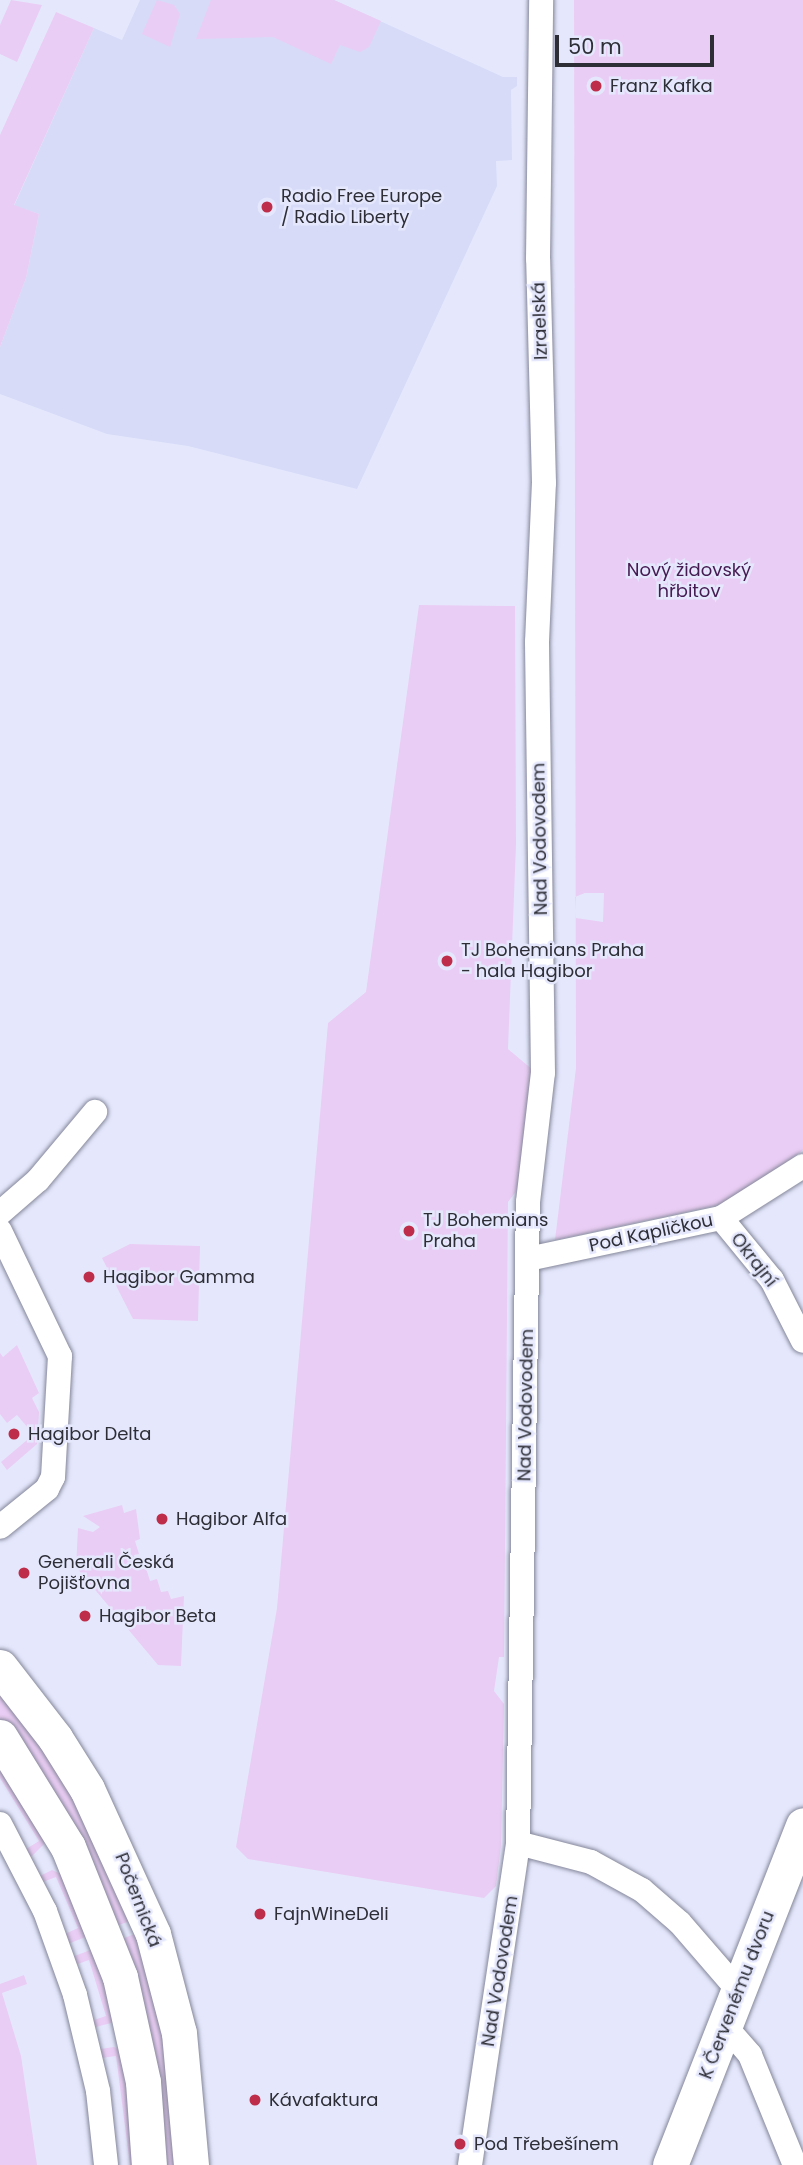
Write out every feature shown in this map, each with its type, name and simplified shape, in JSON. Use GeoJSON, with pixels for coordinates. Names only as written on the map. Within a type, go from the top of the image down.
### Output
{"type":"FeatureCollection","features":[{"type":"Feature","properties":{"kind":"street","name":"Izraelská"},"geometry":{"type":"LineString","coordinates":[[537,642],[544,483],[538,259],[541,0]]}},
{"type":"Feature","properties":{"kind":"street","name":"Nad Vodovodem"},"geometry":{"type":"LineString","coordinates":[[470,2165],[518,1843],[528,1202],[543,1073],[537,642]]}},
{"type":"Feature","properties":{"kind":"street"},"geometry":{"type":"LineString","coordinates":[[0,1213],[38,1180],[95,1112]]}},
{"type":"Feature","properties":{"kind":"street","name":"Pod Kapličkou"},"geometry":{"type":"LineString","coordinates":[[528,1259],[721,1218],[803,1166]]}},
{"type":"Feature","properties":{"kind":"street","name":"Okrajní"},"geometry":{"type":"LineString","coordinates":[[721,1218],[772,1280],[803,1341]]}},
{"type":"Feature","properties":{"kind":"street"},"geometry":{"type":"LineString","coordinates":[[0,1231],[60,1356],[53,1477],[42,1493],[0,1527]]}},
{"type":"Feature","properties":{"kind":"street","name":"Počernická"},"geometry":{"type":"LineString","coordinates":[[0,1667],[55,1738],[87,1789],[149,1924],[179,2033],[191,2165]]}},
{"type":"Feature","properties":{"kind":"street"},"geometry":{"type":"LineString","coordinates":[[0,1737],[64,1838],[113,1957],[137,2044],[149,2165]]}},
{"type":"Feature","properties":{"kind":"street"},"geometry":{"type":"LineString","coordinates":[[0,1824],[45,1911],[75,1995],[98,2091],[106,2165]]}},
{"type":"Feature","properties":{"kind":"street","name":"K Červenému dvoru"},"geometry":{"type":"LineString","coordinates":[[670,2165],[803,1825]]}},
{"type":"Feature","properties":{"kind":"street"},"geometry":{"type":"LineString","coordinates":[[518,1843],[592,1862],[642,1891],[680,1923],[738,1990]]}},
{"type":"Feature","properties":{"kind":"street"},"geometry":{"type":"LineString","coordinates":[[725,2026],[750,2055],[795,2165]]}},
{"type":"Feature","properties":{"kind":"shaded area"},"geometry":{"type":"Polygon","coordinates":[[[140,0],[334,0],[503,77],[517,77],[517,86],[511,90],[512,160],[496,161],[497,186],[357,489],[188,446],[107,434],[0,394],[0,347],[26,278],[39,214],[14,206],[94,28],[122,40],[140,0]]]}},
{"type":"Feature","properties":{"kind":"green space"},"geometry":{"type":"Polygon","coordinates":[[[11,0],[42,5],[17,62],[0,54],[0,25],[11,0]]]}},
{"type":"Feature","properties":{"kind":"green space"},"geometry":{"type":"Polygon","coordinates":[[[157,0],[174,5],[180,14],[170,47],[142,34],[157,0]]]}},
{"type":"Feature","properties":{"kind":"green space"},"geometry":{"type":"Polygon","coordinates":[[[211,0],[334,0],[381,21],[369,47],[360,52],[340,45],[331,64],[273,37],[196,39],[211,0]]]}},
{"type":"Feature","properties":{"kind":"green space","name":"Nový židovský hřbitov"},"geometry":{"type":"Polygon","coordinates":[[[574,0],[803,0],[803,1150],[733,1202],[555,1240],[576,1068],[576,918],[603,922],[604,893],[585,893],[576,897],[574,0]]]}},
{"type":"Feature","properties":{"kind":"green space"},"geometry":{"type":"Polygon","coordinates":[[[56,12],[94,28],[14,205],[39,214],[26,278],[0,347],[0,135],[56,12]]]}},
{"type":"Feature","properties":{"kind":"green space","name":"TJ Bohemians Praha"},"geometry":{"type":"Polygon","coordinates":[[[419,605],[515,606],[516,845],[508,1049],[533,1070],[520,1186],[508,1202],[504,1657],[499,1657],[494,1691],[504,1704],[501,1845],[496,1886],[484,1898],[248,1859],[236,1847],[277,1608],[328,1023],[366,992],[419,605]]]}},
{"type":"Feature","properties":{"kind":"green space"},"geometry":{"type":"Polygon","coordinates":[[[130,1244],[200,1246],[198,1321],[133,1319],[102,1258],[130,1244]]]}},
{"type":"Feature","properties":{"kind":"green space"},"geometry":{"type":"Polygon","coordinates":[[[17,1345],[39,1393],[32,1398],[39,1412],[37,1444],[7,1470],[1,1462],[27,1440],[28,1428],[17,1415],[7,1423],[0,1414],[0,1353],[3,1357],[17,1345]]]}},
{"type":"Feature","properties":{"kind":"green space"},"geometry":{"type":"Polygon","coordinates":[[[122,1505],[124,1513],[136,1509],[140,1539],[135,1541],[139,1554],[134,1555],[139,1570],[146,1568],[150,1581],[157,1579],[161,1592],[168,1591],[171,1599],[184,1596],[181,1666],[158,1665],[76,1567],[78,1528],[93,1532],[100,1527],[83,1516],[122,1505]]]}},
{"type":"Feature","properties":{"kind":"green space"},"geometry":{"type":"Polygon","coordinates":[[[0,1677],[33,1719],[138,1918],[111,1928],[0,1727],[0,1677]]]}},
{"type":"Feature","properties":{"kind":"green space"},"geometry":{"type":"Polygon","coordinates":[[[0,1766],[46,1842],[32,1856],[27,1856],[26,1849],[39,1841],[0,1778],[0,1766]]]}},
{"type":"Feature","properties":{"kind":"green space"},"geometry":{"type":"Polygon","coordinates":[[[52,1870],[63,1875],[88,1936],[68,1944],[65,1934],[78,1928],[56,1877],[43,1882],[40,1876],[52,1870]]]}},
{"type":"Feature","properties":{"kind":"green space"},"geometry":{"type":"Polygon","coordinates":[[[143,1931],[155,1969],[183,2165],[161,2165],[116,1941],[143,1931]]]}},
{"type":"Feature","properties":{"kind":"green space"},"geometry":{"type":"Polygon","coordinates":[[[93,1949],[115,2022],[92,2028],[91,2021],[106,2016],[89,1960],[75,1965],[72,1957],[93,1949]]]}},
{"type":"Feature","properties":{"kind":"green space"},"geometry":{"type":"Polygon","coordinates":[[[24,1975],[27,1984],[2,1993],[21,2056],[37,2165],[0,2165],[0,1984],[24,1975]]]}},
{"type":"Feature","properties":{"kind":"green space"},"geometry":{"type":"Polygon","coordinates":[[[114,2047],[120,2050],[138,2165],[130,2165],[116,2056],[102,2058],[100,2049],[114,2047]]]}},
{"type":"Feature","properties":{"kind":"place","name":"Franz Kafka"},"geometry":{"type":"Point","coordinates":[596,86]}},
{"type":"Feature","properties":{"kind":"place","name":"Radio Free Europe / Radio Liberty"},"geometry":{"type":"Point","coordinates":[267,207]}},
{"type":"Feature","properties":{"kind":"place","name":"TJ Bohemians Praha - hala Hagibor"},"geometry":{"type":"Point","coordinates":[447,961]}},
{"type":"Feature","properties":{"kind":"place","name":"TJ Bohemians Praha"},"geometry":{"type":"Point","coordinates":[409,1231]}},
{"type":"Feature","properties":{"kind":"place","name":"Hagibor Gamma"},"geometry":{"type":"Point","coordinates":[89,1277]}},
{"type":"Feature","properties":{"kind":"place","name":"Hagibor Delta"},"geometry":{"type":"Point","coordinates":[14,1434]}},
{"type":"Feature","properties":{"kind":"place","name":"Hagibor Alfa"},"geometry":{"type":"Point","coordinates":[162,1519]}},
{"type":"Feature","properties":{"kind":"place","name":"Generali Česká Pojišťovna"},"geometry":{"type":"Point","coordinates":[24,1573]}},
{"type":"Feature","properties":{"kind":"place","name":"Hagibor Beta"},"geometry":{"type":"Point","coordinates":[85,1616]}},
{"type":"Feature","properties":{"kind":"place","name":"FajnWineDeli"},"geometry":{"type":"Point","coordinates":[260,1914]}},
{"type":"Feature","properties":{"kind":"place","name":"Kávafaktura"},"geometry":{"type":"Point","coordinates":[255,2100]}},
{"type":"Feature","properties":{"kind":"place","name":"Pod Třebešínem"},"geometry":{"type":"Point","coordinates":[460,2144]}}]}
